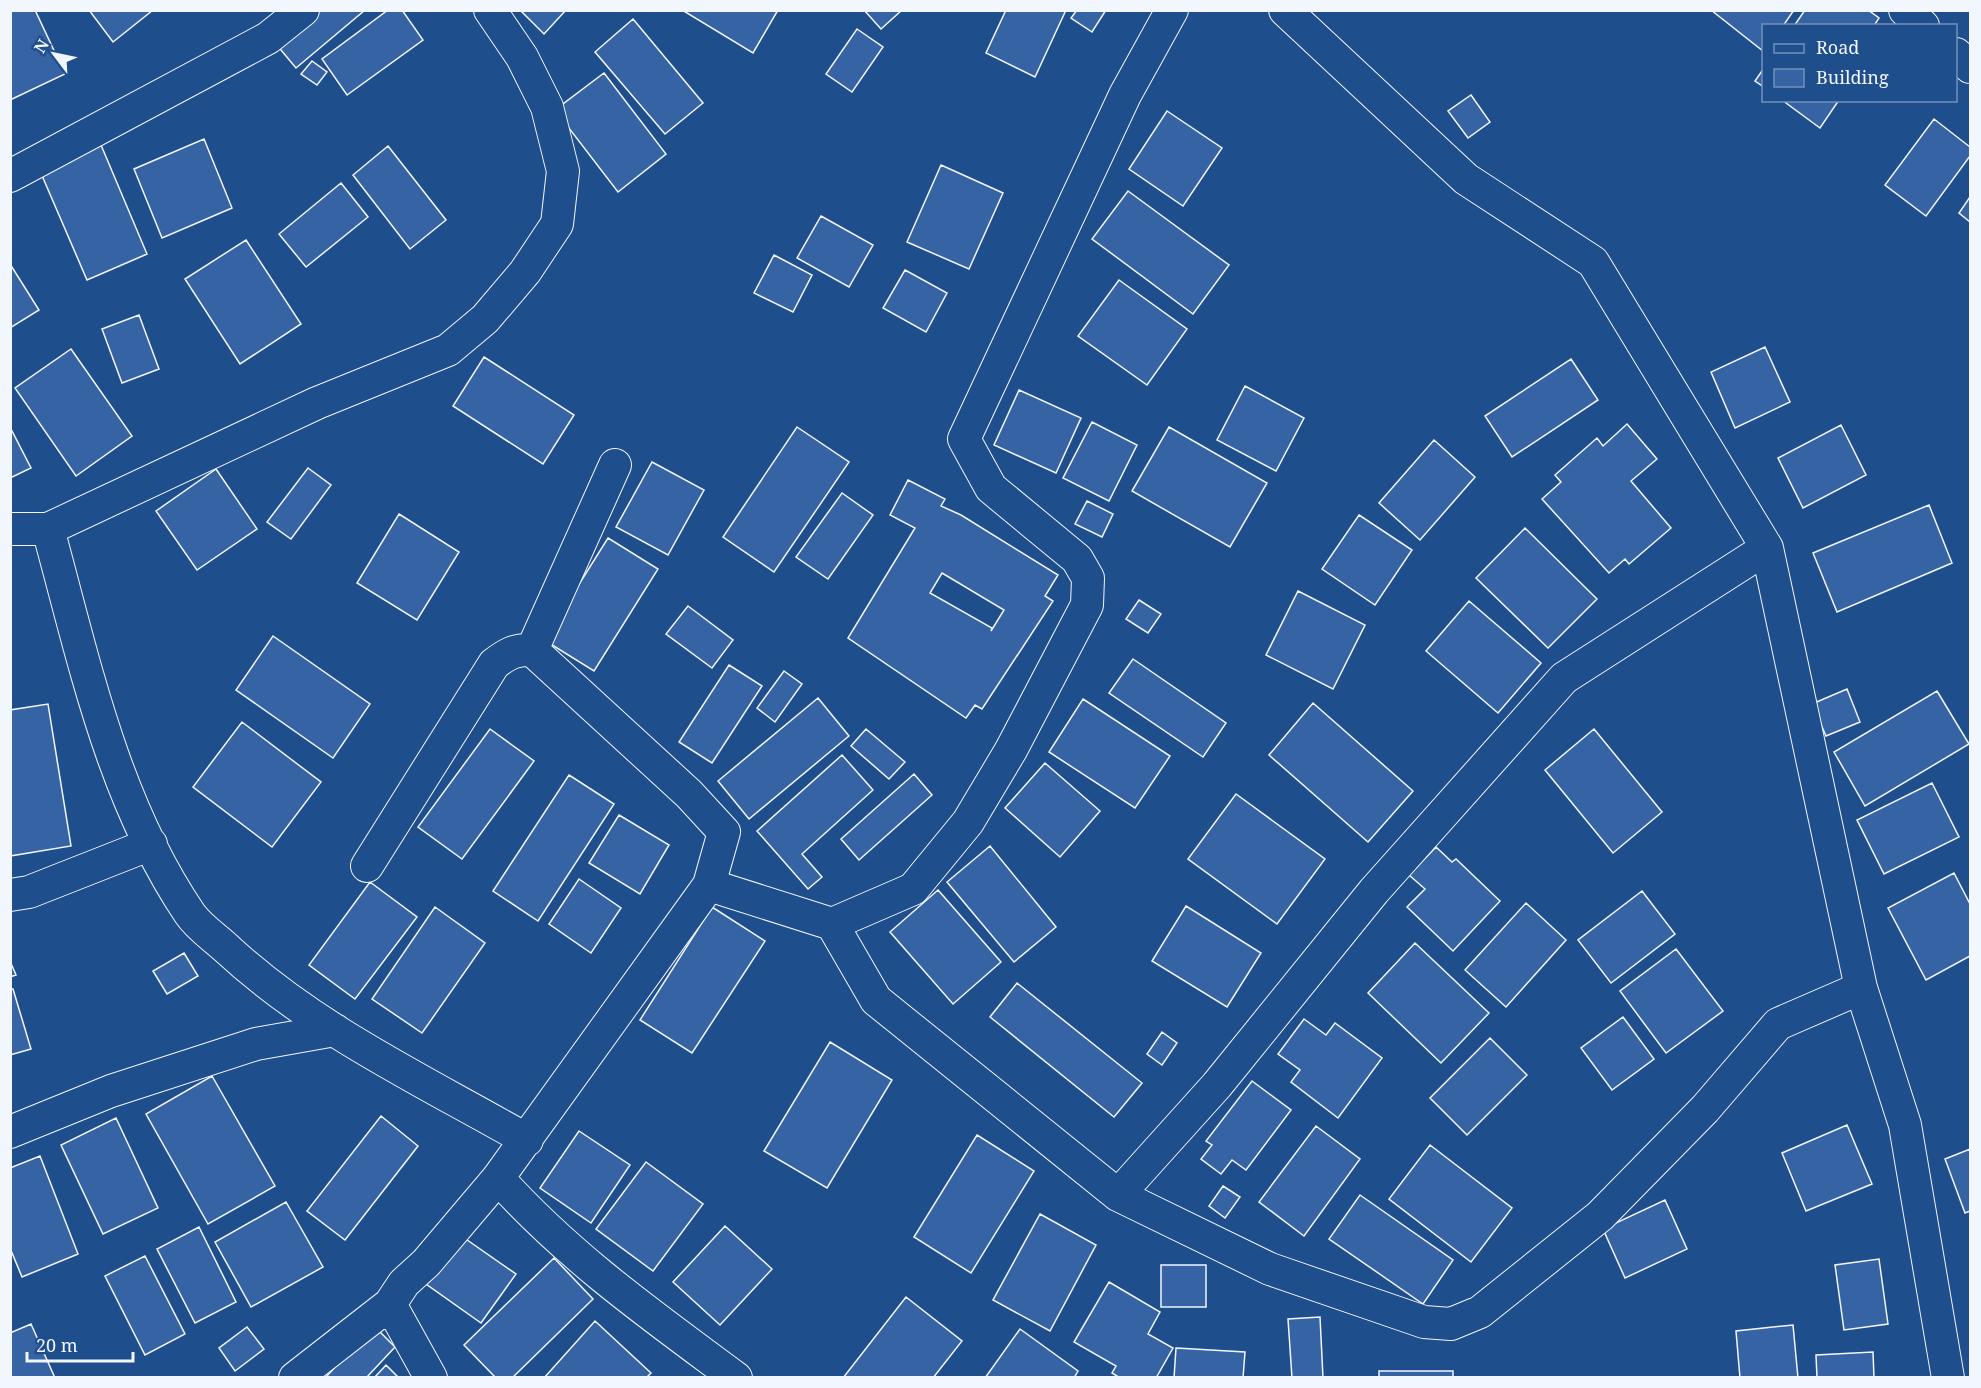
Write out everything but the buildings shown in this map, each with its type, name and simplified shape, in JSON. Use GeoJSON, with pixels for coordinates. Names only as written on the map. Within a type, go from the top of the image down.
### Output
{"type":"FeatureCollection","features":[{"type":"Feature","properties":{"kind":"street"},"geometry":{"type":"LineString","coordinates":[[10,176],[268,38],[303,10]]}},
{"type":"Feature","properties":{"kind":"street"},"geometry":{"type":"LineString","coordinates":[[10,529],[48,529],[317,403],[448,350],[485,319],[519,280],[557,224],[563,171],[547,107],[522,57],[490,10]]}},
{"type":"Feature","properties":{"kind":"street"},"geometry":{"type":"LineString","coordinates":[[709,885],[832,924],[913,889],[968,822],[1011,750],[1087,605],[1088,579],[1077,559],[991,488],[964,439],[1125,95],[1172,10]]}},
{"type":"Feature","properties":{"kind":"street"},"geometry":{"type":"LineString","coordinates":[[1285,10],[1466,179],[1593,262],[1767,548],[1861,988],[1905,1125],[1947,1377]]}},
{"type":"Feature","properties":{"kind":"street"},"geometry":{"type":"LineString","coordinates":[[1905,10],[1921,24]]}},
{"type":"Feature","properties":{"kind":"street"},"geometry":{"type":"LineString","coordinates":[[1957,55],[1971,67]]}},
{"type":"Feature","properties":{"kind":"street"},"geometry":{"type":"LineString","coordinates":[[531,650],[615,465]]}},
{"type":"Feature","properties":{"kind":"street"},"geometry":{"type":"LineString","coordinates":[[48,529],[109,749],[151,844],[191,915],[255,975],[334,1030],[527,1140]]}},
{"type":"Feature","properties":{"kind":"street"},"geometry":{"type":"LineString","coordinates":[[1118,1195],[1217,1085],[1374,891],[1564,678],[1767,548]]}},
{"type":"Feature","properties":{"kind":"street"},"geometry":{"type":"LineString","coordinates":[[295,1377],[390,1304],[404,1283],[426,1263],[498,1178],[709,885],[724,832],[689,794],[531,650],[510,652],[494,664],[367,866]]}},
{"type":"Feature","properties":{"kind":"street"},"geometry":{"type":"LineString","coordinates":[[10,895],[29,892],[151,844]]}},
{"type":"Feature","properties":{"kind":"street"},"geometry":{"type":"LineString","coordinates":[[832,924],[876,1000],[1118,1195],[1270,1269],[1424,1322],[1450,1324],[1479,1312],[1600,1216],[1705,1109],[1778,1024],[1861,988]]}},
{"type":"Feature","properties":{"kind":"street"},"geometry":{"type":"LineString","coordinates":[[10,1132],[111,1091],[256,1044],[334,1030]]}},
{"type":"Feature","properties":{"kind":"street"},"geometry":{"type":"LineString","coordinates":[[498,1178],[531,1215],[577,1257],[736,1377]]}},
{"type":"Feature","properties":{"kind":"street"},"geometry":{"type":"LineString","coordinates":[[390,1304],[431,1377]]}}]}
